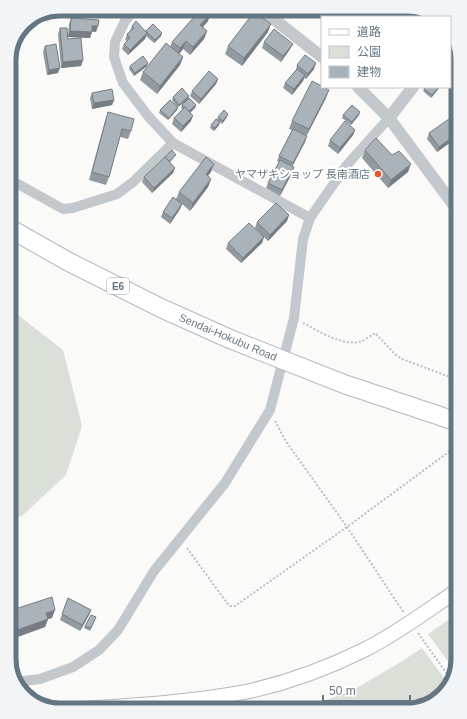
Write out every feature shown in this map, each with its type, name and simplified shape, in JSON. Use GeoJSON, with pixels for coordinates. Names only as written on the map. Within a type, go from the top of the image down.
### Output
{"type":"FeatureCollection","features":[{"type":"Feature","properties":{"kind":"highway","name":"Sendai-Hokubu Road"},"geometry":{"type":"LineString","coordinates":[[16,232],[76,266],[163,309],[230,339],[344,384],[451,420]]}},
{"type":"Feature","properties":{"kind":"main road"},"geometry":{"type":"LineString","coordinates":[[166,703],[251,690],[289,680],[330,665],[366,648],[411,623],[451,595]]}},
{"type":"Feature","properties":{"kind":"street"},"geometry":{"type":"LineString","coordinates":[[130,16],[115,42],[114,57],[123,83],[148,116],[173,143],[310,218]]}},
{"type":"Feature","properties":{"kind":"street"},"geometry":{"type":"LineString","coordinates":[[270,16],[321,56]]}},
{"type":"Feature","properties":{"kind":"street"},"geometry":{"type":"LineString","coordinates":[[359,88],[389,118],[451,201]]}},
{"type":"Feature","properties":{"kind":"street"},"geometry":{"type":"LineString","coordinates":[[22,681],[40,679],[73,667],[99,650],[118,630],[154,571],[225,483],[270,410],[294,318],[303,239],[310,218],[346,166],[389,118],[412,88]]}},
{"type":"Feature","properties":{"kind":"street"},"geometry":{"type":"LineString","coordinates":[[16,183],[63,209],[73,208],[117,194],[133,182],[173,143]]}},
{"type":"Feature","properties":{"kind":"path"},"geometry":{"type":"LineString","coordinates":[[294,318],[333,338],[350,342],[360,342],[375,333],[396,355],[402,359],[451,377]]}},
{"type":"Feature","properties":{"kind":"path"},"geometry":{"type":"LineString","coordinates":[[270,410],[285,440],[347,527],[448,676]]}},
{"type":"Feature","properties":{"kind":"path"},"geometry":{"type":"LineString","coordinates":[[180,538],[226,603],[230,606],[235,606],[347,527],[451,450]]}},
{"type":"Feature","properties":{"kind":"green space"},"geometry":{"type":"Polygon","coordinates":[[[16,313],[63,350],[82,426],[66,475],[23,515],[16,518],[16,313]]]}},
{"type":"Feature","properties":{"kind":"green space"},"geometry":{"type":"Polygon","coordinates":[[[451,618],[451,665],[428,634],[451,618]]]}},
{"type":"Feature","properties":{"kind":"green space"},"geometry":{"type":"Polygon","coordinates":[[[422,648],[446,680],[434,694],[419,702],[318,703],[353,690],[422,648]]]}},
{"type":"Feature","properties":{"kind":"building"},"geometry":{"type":"Polygon","coordinates":[[[195,16],[208,16],[200,25],[207,31],[193,47],[186,41],[180,48],[172,42],[195,16]]]}},
{"type":"Feature","properties":{"kind":"building"},"geometry":{"type":"Polygon","coordinates":[[[251,16],[260,16],[271,24],[244,58],[228,46],[251,16]]]}},
{"type":"Feature","properties":{"kind":"building"},"geometry":{"type":"Polygon","coordinates":[[[71,18],[99,20],[98,26],[92,26],[92,32],[70,31],[71,18]]]}},
{"type":"Feature","properties":{"kind":"building"},"geometry":{"type":"Polygon","coordinates":[[[136,21],[147,33],[130,50],[124,44],[130,38],[127,34],[134,28],[132,26],[136,21]]]}},
{"type":"Feature","properties":{"kind":"building"},"geometry":{"type":"Polygon","coordinates":[[[153,24],[162,33],[155,40],[146,31],[153,24]]]}},
{"type":"Feature","properties":{"kind":"building"},"geometry":{"type":"Polygon","coordinates":[[[60,28],[67,28],[68,39],[81,38],[83,60],[63,62],[60,28]]]}},
{"type":"Feature","properties":{"kind":"building"},"geometry":{"type":"Polygon","coordinates":[[[274,29],[293,44],[283,56],[264,42],[274,29]]]}},
{"type":"Feature","properties":{"kind":"building"},"geometry":{"type":"Polygon","coordinates":[[[166,43],[183,57],[160,86],[143,72],[166,43]]]}},
{"type":"Feature","properties":{"kind":"building"},"geometry":{"type":"Polygon","coordinates":[[[56,44],[60,68],[49,70],[45,46],[56,44]]]}},
{"type":"Feature","properties":{"kind":"building"},"geometry":{"type":"Polygon","coordinates":[[[305,55],[316,63],[308,74],[297,65],[305,55]]]}},
{"type":"Feature","properties":{"kind":"building"},"geometry":{"type":"Polygon","coordinates":[[[143,56],[148,63],[135,73],[130,66],[143,56]]]}},
{"type":"Feature","properties":{"kind":"building"},"geometry":{"type":"Polygon","coordinates":[[[297,69],[305,75],[294,89],[285,83],[297,69]]]}},
{"type":"Feature","properties":{"kind":"building"},"geometry":{"type":"Polygon","coordinates":[[[209,71],[218,79],[201,99],[192,91],[209,71]]]}},
{"type":"Feature","properties":{"kind":"building"},"geometry":{"type":"Polygon","coordinates":[[[312,81],[321,86],[321,88],[329,90],[309,129],[292,121],[312,81]]]}},
{"type":"Feature","properties":{"kind":"building"},"geometry":{"type":"Polygon","coordinates":[[[182,88],[189,96],[179,105],[173,97],[182,88]]]}},
{"type":"Feature","properties":{"kind":"building"},"geometry":{"type":"Polygon","coordinates":[[[424,88],[438,88],[432,95],[424,88]]]}},
{"type":"Feature","properties":{"kind":"building"},"geometry":{"type":"Polygon","coordinates":[[[112,89],[114,100],[94,103],[92,93],[112,89]]]}},
{"type":"Feature","properties":{"kind":"building"},"geometry":{"type":"Polygon","coordinates":[[[189,98],[196,105],[189,111],[182,105],[189,98]]]}},
{"type":"Feature","properties":{"kind":"building"},"geometry":{"type":"Polygon","coordinates":[[[170,100],[178,107],[169,118],[160,110],[170,100]]]}},
{"type":"Feature","properties":{"kind":"building"},"geometry":{"type":"Polygon","coordinates":[[[352,105],[360,112],[352,122],[343,115],[352,105]]]}},
{"type":"Feature","properties":{"kind":"building"},"geometry":{"type":"Polygon","coordinates":[[[185,107],[193,116],[183,126],[174,118],[185,107]]]}},
{"type":"Feature","properties":{"kind":"building"},"geometry":{"type":"Polygon","coordinates":[[[224,110],[228,114],[223,121],[218,117],[224,110]]]}},
{"type":"Feature","properties":{"kind":"building"},"geometry":{"type":"Polygon","coordinates":[[[108,112],[134,119],[131,131],[122,129],[109,177],[92,172],[108,112]]]}},
{"type":"Feature","properties":{"kind":"building"},"geometry":{"type":"Polygon","coordinates":[[[451,118],[451,138],[439,147],[429,133],[451,118]]]}},
{"type":"Feature","properties":{"kind":"building"},"geometry":{"type":"Polygon","coordinates":[[[216,119],[220,122],[215,128],[211,125],[216,119]]]}},
{"type":"Feature","properties":{"kind":"building"},"geometry":{"type":"Polygon","coordinates":[[[345,121],[355,130],[340,148],[330,140],[345,121]]]}},
{"type":"Feature","properties":{"kind":"building"},"geometry":{"type":"Polygon","coordinates":[[[293,129],[307,136],[293,163],[279,156],[293,129]]]}},
{"type":"Feature","properties":{"kind":"building"},"geometry":{"type":"Polygon","coordinates":[[[376,138],[392,155],[399,151],[411,164],[391,180],[365,150],[376,138]]]}},
{"type":"Feature","properties":{"kind":"building"},"geometry":{"type":"Polygon","coordinates":[[[172,150],[176,155],[169,161],[165,157],[172,150]]]}},
{"type":"Feature","properties":{"kind":"building"},"geometry":{"type":"Polygon","coordinates":[[[165,157],[175,168],[154,188],[144,177],[165,157]]]}},
{"type":"Feature","properties":{"kind":"building"},"geometry":{"type":"Polygon","coordinates":[[[206,157],[214,164],[206,174],[211,179],[193,203],[179,192],[206,157]]]}},
{"type":"Feature","properties":{"kind":"building"},"geometry":{"type":"Polygon","coordinates":[[[280,160],[294,167],[282,190],[268,183],[280,160]]]}},
{"type":"Feature","properties":{"kind":"building"},"geometry":{"type":"Polygon","coordinates":[[[173,197],[182,204],[172,218],[163,212],[173,197]]]}},
{"type":"Feature","properties":{"kind":"building"},"geometry":{"type":"Polygon","coordinates":[[[276,203],[289,215],[270,235],[257,222],[276,203]]]}},
{"type":"Feature","properties":{"kind":"building"},"geometry":{"type":"Polygon","coordinates":[[[249,223],[264,237],[243,258],[228,243],[249,223]]]}},
{"type":"Feature","properties":{"kind":"building"},"geometry":{"type":"Polygon","coordinates":[[[52,597],[55,610],[46,613],[48,619],[16,631],[16,609],[52,597]]]}},
{"type":"Feature","properties":{"kind":"building"},"geometry":{"type":"Polygon","coordinates":[[[68,598],[91,610],[82,625],[62,614],[68,598]]]}},
{"type":"Feature","properties":{"kind":"building"},"geometry":{"type":"Polygon","coordinates":[[[91,615],[96,617],[91,628],[85,626],[91,615]]]}},
{"type":"Feature","properties":{"kind":"place","name":"ヤマザキショップ 長南酒店"},"geometry":{"type":"Point","coordinates":[378,174]}}]}
